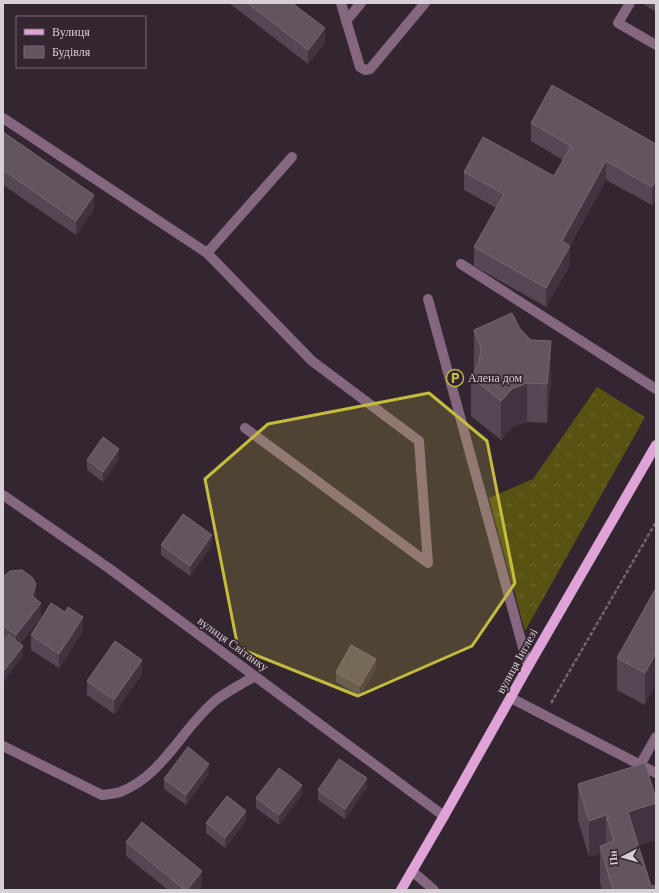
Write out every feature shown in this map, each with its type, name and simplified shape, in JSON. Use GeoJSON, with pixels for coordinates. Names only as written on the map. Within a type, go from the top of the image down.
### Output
{"type":"FeatureCollection","features":[{"type":"Feature","properties":{"kind":"main road","name":"вулиця Інглезі"},"geometry":{"type":"LineString","coordinates":[[401,890],[656,445]]}},
{"type":"Feature","properties":{"kind":"street"},"geometry":{"type":"LineString","coordinates":[[341,3],[360,67],[365,70],[370,69],[425,3]]}},
{"type":"Feature","properties":{"kind":"street"},"geometry":{"type":"LineString","coordinates":[[346,21],[361,3]]}},
{"type":"Feature","properties":{"kind":"street"},"geometry":{"type":"LineString","coordinates":[[630,3],[618,23],[656,45]]}},
{"type":"Feature","properties":{"kind":"street"},"geometry":{"type":"LineString","coordinates":[[3,118],[207,253],[312,361],[419,441],[428,563],[245,428]]}},
{"type":"Feature","properties":{"kind":"street"},"geometry":{"type":"LineString","coordinates":[[207,253],[292,157]]}},
{"type":"Feature","properties":{"kind":"street"},"geometry":{"type":"LineString","coordinates":[[461,264],[656,389]]}},
{"type":"Feature","properties":{"kind":"street"},"geometry":{"type":"LineString","coordinates":[[428,299],[528,666]]}},
{"type":"Feature","properties":{"kind":"street","name":"вулиця Світанку"},"geometry":{"type":"LineString","coordinates":[[3,495],[110,569],[444,816]]}},
{"type":"Feature","properties":{"kind":"street"},"geometry":{"type":"LineString","coordinates":[[3,746],[102,795],[119,793],[141,781],[164,761],[200,716],[216,699],[255,676]]}},
{"type":"Feature","properties":{"kind":"street"},"geometry":{"type":"LineString","coordinates":[[511,698],[656,773]]}},
{"type":"Feature","properties":{"kind":"street"},"geometry":{"type":"LineString","coordinates":[[640,765],[656,737]]}},
{"type":"Feature","properties":{"kind":"street"},"geometry":{"type":"LineString","coordinates":[[412,871],[434,890]]}},
{"type":"Feature","properties":{"kind":"path"},"geometry":{"type":"LineString","coordinates":[[544,716],[656,522]]}},
{"type":"Feature","properties":{"kind":"highlighted area"},"geometry":{"type":"Polygon","coordinates":[[[429,393],[487,441],[515,583],[472,646],[358,696],[238,648],[205,479],[268,424],[429,393]]]}},
{"type":"Feature","properties":{"kind":"green space"},"geometry":{"type":"Polygon","coordinates":[[[597,387],[645,417],[525,631],[489,498],[533,479],[597,387]]]}},
{"type":"Feature","properties":{"kind":"building"},"geometry":{"type":"Polygon","coordinates":[[[248,3],[292,3],[325,28],[308,50],[248,3]]]}},
{"type":"Feature","properties":{"kind":"building"},"geometry":{"type":"Polygon","coordinates":[[[552,85],[656,144],[656,179],[652,187],[606,161],[562,241],[570,246],[546,288],[474,247],[504,194],[464,172],[483,137],[554,176],[571,146],[531,123],[552,85]]]}},
{"type":"Feature","properties":{"kind":"building"},"geometry":{"type":"Polygon","coordinates":[[[3,132],[94,195],[76,221],[3,170],[3,132]]]}},
{"type":"Feature","properties":{"kind":"building"},"geometry":{"type":"Polygon","coordinates":[[[512,313],[520,329],[531,340],[551,341],[547,384],[527,383],[512,389],[501,401],[471,377],[479,363],[481,348],[474,330],[512,313]]]}},
{"type":"Feature","properties":{"kind":"building"},"geometry":{"type":"Polygon","coordinates":[[[103,437],[119,449],[103,472],[87,460],[103,437]]]}},
{"type":"Feature","properties":{"kind":"building"},"geometry":{"type":"Polygon","coordinates":[[[183,514],[212,535],[190,566],[161,545],[183,514]]]}},
{"type":"Feature","properties":{"kind":"building"},"geometry":{"type":"Polygon","coordinates":[[[22,570],[32,577],[36,584],[32,596],[41,603],[16,635],[3,625],[3,577],[10,571],[22,570]]]}},
{"type":"Feature","properties":{"kind":"building"},"geometry":{"type":"Polygon","coordinates":[[[656,588],[656,653],[645,673],[617,658],[656,588]]]}},
{"type":"Feature","properties":{"kind":"building"},"geometry":{"type":"Polygon","coordinates":[[[51,603],[65,612],[68,607],[83,617],[59,654],[31,635],[51,603]]]}},
{"type":"Feature","properties":{"kind":"building"},"geometry":{"type":"Polygon","coordinates":[[[9,635],[23,646],[3,672],[3,642],[9,635]]]}},
{"type":"Feature","properties":{"kind":"building"},"geometry":{"type":"Polygon","coordinates":[[[115,641],[142,660],[114,700],[87,681],[115,641]]]}},
{"type":"Feature","properties":{"kind":"building"},"geometry":{"type":"Polygon","coordinates":[[[351,645],[376,659],[360,686],[336,672],[351,645]]]}},
{"type":"Feature","properties":{"kind":"building"},"geometry":{"type":"Polygon","coordinates":[[[188,747],[209,764],[186,795],[164,779],[188,747]]]}},
{"type":"Feature","properties":{"kind":"building"},"geometry":{"type":"Polygon","coordinates":[[[339,759],[367,778],[345,809],[318,790],[339,759]]]}},
{"type":"Feature","properties":{"kind":"building"},"geometry":{"type":"Polygon","coordinates":[[[645,763],[656,803],[628,812],[651,886],[656,885],[656,890],[613,890],[600,846],[614,841],[606,815],[589,821],[578,784],[645,763]]]}},
{"type":"Feature","properties":{"kind":"building"},"geometry":{"type":"Polygon","coordinates":[[[279,768],[302,785],[279,815],[256,798],[279,768]]]}},
{"type":"Feature","properties":{"kind":"building"},"geometry":{"type":"Polygon","coordinates":[[[227,796],[246,811],[225,838],[206,823],[227,796]]]}},
{"type":"Feature","properties":{"kind":"building"},"geometry":{"type":"Polygon","coordinates":[[[142,822],[202,871],[187,890],[185,890],[126,842],[142,822]]]}},
{"type":"Feature","properties":{"kind":"place","name":"Алена дом"},"geometry":{"type":"Point","coordinates":[455,378]}}]}
